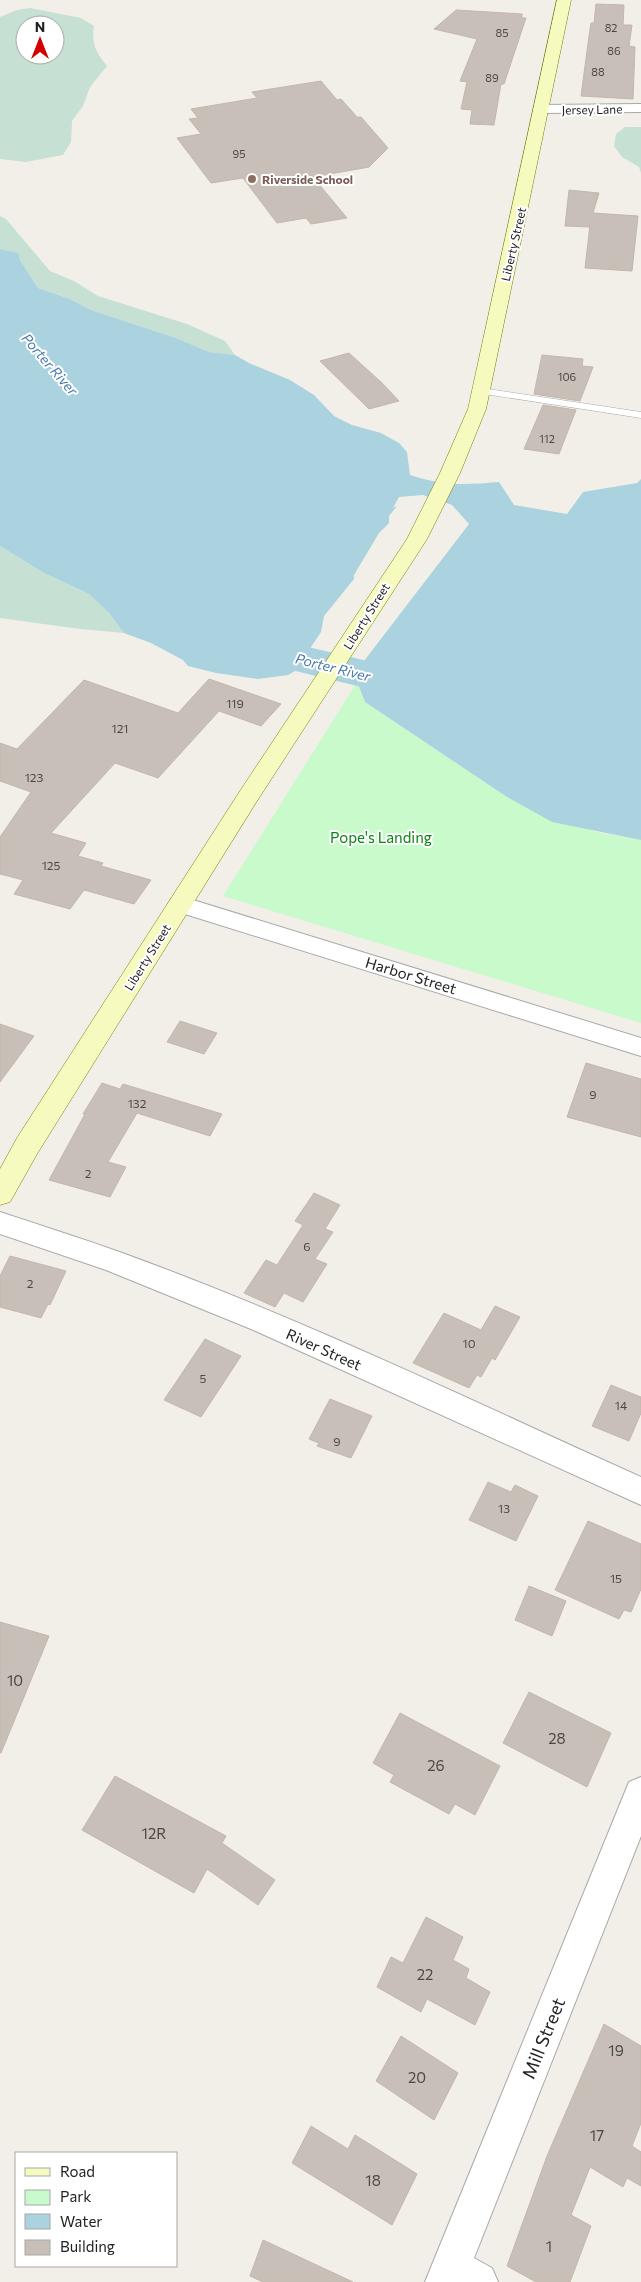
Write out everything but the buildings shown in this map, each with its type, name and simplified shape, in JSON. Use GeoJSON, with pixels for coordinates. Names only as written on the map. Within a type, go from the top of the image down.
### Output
{"type":"FeatureCollection","features":[{"type":"Feature","properties":{"kind":"street","name":"Liberty Street"},"geometry":{"type":"LineString","coordinates":[[0,1194],[27,1146],[180,904],[304,710],[417,539],[450,473],[477,409],[564,0]]}},
{"type":"Feature","properties":{"kind":"street","name":"Jersey Lane"},"geometry":{"type":"LineString","coordinates":[[542,109],[641,108]]}},
{"type":"Feature","properties":{"kind":"street","name":"Harbor Street"},"geometry":{"type":"LineString","coordinates":[[180,904],[641,1047]]}},
{"type":"Feature","properties":{"kind":"street","name":"River Street"},"geometry":{"type":"LineString","coordinates":[[0,1223],[131,1268],[225,1306],[641,1491]]}},
{"type":"Feature","properties":{"kind":"street","name":"Mill Street"},"geometry":{"type":"LineString","coordinates":[[458,2277],[641,1794]]}},
{"type":"Feature","properties":{"kind":"lane"},"geometry":{"type":"LineString","coordinates":[[481,391],[641,415]]}},
{"type":"Feature","properties":{"kind":"green space"},"geometry":{"type":"Polygon","coordinates":[[[30,8],[81,18],[94,26],[93,38],[95,48],[107,66],[90,87],[83,106],[72,121],[71,142],[63,155],[26,162],[0,159],[0,17],[17,10],[30,8]]]}},
{"type":"Feature","properties":{"kind":"green space"},"geometry":{"type":"Polygon","coordinates":[[[625,127],[641,127],[641,173],[639,167],[622,157],[614,146],[616,134],[625,127]]]}},
{"type":"Feature","properties":{"kind":"green space"},"geometry":{"type":"Polygon","coordinates":[[[0,216],[6,219],[50,271],[74,281],[98,296],[187,324],[225,341],[235,355],[209,352],[176,338],[91,310],[70,299],[38,288],[17,253],[0,249],[0,216]]]}},
{"type":"Feature","properties":{"kind":"green space"},"geometry":{"type":"Polygon","coordinates":[[[0,546],[44,573],[89,594],[109,613],[124,633],[0,618],[0,546]]]}},
{"type":"Feature","properties":{"kind":"green space","name":"Pope's Landing"},"geometry":{"type":"Polygon","coordinates":[[[357,682],[365,702],[507,797],[596,832],[641,840],[641,1023],[223,896],[357,682]]]}},
{"type":"Feature","properties":{"kind":"water"},"geometry":{"type":"Polygon","coordinates":[[[0,249],[18,253],[20,260],[38,288],[70,299],[91,310],[176,338],[209,352],[235,355],[290,380],[314,395],[334,416],[352,425],[381,433],[399,443],[407,452],[410,475],[422,479],[454,484],[499,482],[514,505],[567,514],[583,492],[637,483],[641,479],[641,840],[552,822],[507,797],[365,702],[354,674],[469,524],[452,505],[423,495],[399,497],[393,508],[397,506],[389,516],[389,523],[379,533],[354,575],[354,579],[324,616],[321,632],[295,671],[288,675],[258,679],[216,673],[188,666],[183,660],[151,643],[124,633],[109,613],[89,594],[44,573],[0,546],[0,249]]]}},
{"type":"Feature","properties":{"kind":"waterway","name":"Porter River"},"geometry":{"type":"LineString","coordinates":[[228,641],[432,690]]}},
{"type":"Feature","properties":{"kind":"place","name":"Riverside School"},"geometry":{"type":"Point","coordinates":[252,179]}}]}
